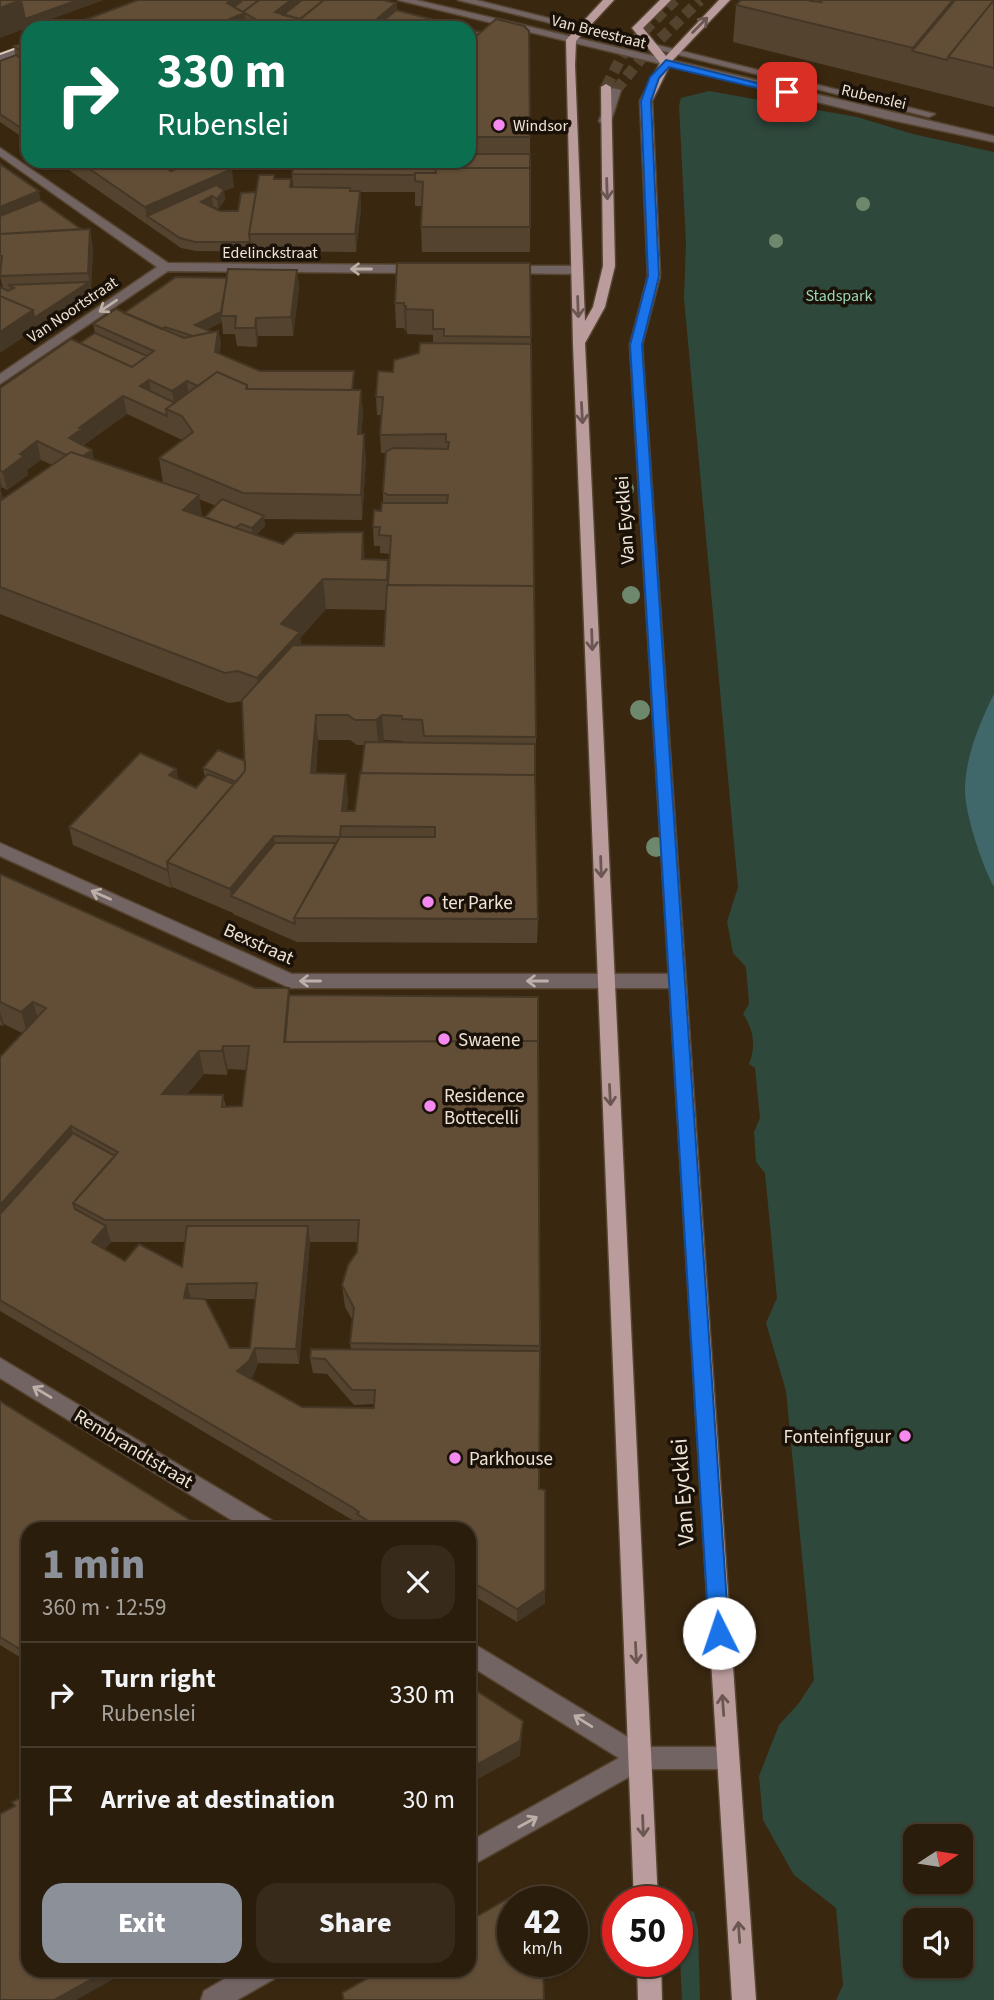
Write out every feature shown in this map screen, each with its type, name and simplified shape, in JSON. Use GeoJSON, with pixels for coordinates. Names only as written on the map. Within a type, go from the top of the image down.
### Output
{"type":"FeatureCollection","features":[{"type":"Feature","properties":{"kind":"main road"},"geometry":{"type":"LineString","coordinates":[[572,40],[609,0]]}},
{"type":"Feature","properties":{"kind":"main road"},"geometry":{"type":"LineString","coordinates":[[666,0],[637,28],[666,63]]}},
{"type":"Feature","properties":{"kind":"main road","name":"Van Eycklei"},"geometry":{"type":"LineString","coordinates":[[725,0],[655,77],[646,101],[654,276],[636,345],[744,2000]]}},
{"type":"Feature","properties":{"kind":"main road","name":"Van Eycklei"},"geometry":{"type":"LineString","coordinates":[[572,40],[570,65],[576,270],[645,1886]]}},
{"type":"Feature","properties":{"kind":"main road"},"geometry":{"type":"LineString","coordinates":[[579,345],[599,307],[609,266],[604,121]]}},
{"type":"Feature","properties":{"kind":"main road"},"geometry":{"type":"LineString","coordinates":[[649,1977],[650,2000]]}},
{"type":"Feature","properties":{"kind":"street","name":"Van Breestraat"},"geometry":{"type":"LineString","coordinates":[[403,0],[666,63]]}},
{"type":"Feature","properties":{"kind":"street","name":"Van Breestraat"},"geometry":{"type":"LineString","coordinates":[[463,0],[676,51]]}},
{"type":"Feature","properties":{"kind":"street"},"geometry":{"type":"LineString","coordinates":[[0,58],[21,50]]}},
{"type":"Feature","properties":{"kind":"street","name":"Rubenslei"},"geometry":{"type":"LineString","coordinates":[[676,51],[881,101],[994,132]]}},
{"type":"Feature","properties":{"kind":"street","name":"Rubenslei"},"geometry":{"type":"LineString","coordinates":[[666,63],[994,139]]}},
{"type":"Feature","properties":{"kind":"street"},"geometry":{"type":"LineString","coordinates":[[604,121],[611,88]]}},
{"type":"Feature","properties":{"kind":"street"},"geometry":{"type":"LineString","coordinates":[[0,151],[21,166]]}},
{"type":"Feature","properties":{"kind":"street"},"geometry":{"type":"LineString","coordinates":[[24,168],[165,267]]}},
{"type":"Feature","properties":{"kind":"street","name":"Edelinckstraat"},"geometry":{"type":"LineString","coordinates":[[165,267],[438,269]]}},
{"type":"Feature","properties":{"kind":"street","name":"Van Noortstraat"},"geometry":{"type":"LineString","coordinates":[[0,380],[165,267]]}},
{"type":"Feature","properties":{"kind":"street"},"geometry":{"type":"LineString","coordinates":[[493,270],[576,270]]}},
{"type":"Feature","properties":{"kind":"street","name":"Bexstraat"},"geometry":{"type":"LineString","coordinates":[[0,849],[290,981],[605,982]]}},
{"type":"Feature","properties":{"kind":"street"},"geometry":{"type":"LineString","coordinates":[[605,982],[677,981]]}},
{"type":"Feature","properties":{"kind":"street","name":"Rembrandtstraat"},"geometry":{"type":"LineString","coordinates":[[0,1367],[255,1522]]}},
{"type":"Feature","properties":{"kind":"street"},"geometry":{"type":"LineString","coordinates":[[476,1656],[641,1758]]}},
{"type":"Feature","properties":{"kind":"street"},"geometry":{"type":"LineString","coordinates":[[476,1852],[641,1758],[727,1758]]}},
{"type":"Feature","properties":{"kind":"street"},"geometry":{"type":"LineString","coordinates":[[213,2000],[253,1977]]}},
{"type":"Feature","properties":{"kind":"green space","name":"Stadspark"},"geometry":{"type":"Polygon","coordinates":[[[709,91],[857,117],[913,134],[994,152],[994,2000],[836,2000],[843,1985],[836,1908],[794,1875],[763,1820],[759,1776],[779,1725],[799,1703],[814,1680],[786,1391],[766,1323],[777,1298],[765,1173],[756,1162],[754,1132],[760,1118],[755,1068],[749,1064],[753,1039],[743,1014],[749,1004],[746,967],[733,953],[727,922],[738,887],[684,298],[686,244],[679,105],[681,98],[709,91]]]}},
{"type":"Feature","properties":{"kind":"green space"},"geometry":{"type":"Polygon","coordinates":[[[693,1912],[698,1928],[700,2000],[682,2000],[681,1977],[693,1977],[693,1912]]]}},
{"type":"Feature","properties":{"kind":"water"},"geometry":{"type":"Polygon","coordinates":[[[994,694],[994,887],[975,838],[967,810],[965,788],[975,739],[994,694]]]}},
{"type":"Feature","properties":{"kind":"building"},"geometry":{"type":"Polygon","coordinates":[[[0,0],[21,0],[0,8],[0,0]]]}},
{"type":"Feature","properties":{"kind":"building"},"geometry":{"type":"Polygon","coordinates":[[[21,0],[78,0],[25,19],[21,0]]]}},
{"type":"Feature","properties":{"kind":"building"},"geometry":{"type":"Polygon","coordinates":[[[138,0],[231,0],[227,3],[245,13],[224,21],[82,21],[138,0]]]}},
{"type":"Feature","properties":{"kind":"building"},"geometry":{"type":"Polygon","coordinates":[[[243,0],[259,0],[243,12],[234,7],[243,0]]]}},
{"type":"Feature","properties":{"kind":"building"},"geometry":{"type":"Polygon","coordinates":[[[259,0],[291,0],[275,12],[300,19],[259,21],[243,12],[259,0]]]}},
{"type":"Feature","properties":{"kind":"building"},"geometry":{"type":"Polygon","coordinates":[[[302,0],[324,0],[300,19],[283,15],[302,0]]]}},
{"type":"Feature","properties":{"kind":"building"},"geometry":{"type":"Polygon","coordinates":[[[324,0],[383,0],[396,3],[374,21],[298,21],[324,0]]]}},
{"type":"Feature","properties":{"kind":"building"},"geometry":{"type":"Polygon","coordinates":[[[741,0],[953,0],[913,48],[736,5],[741,0]]]}},
{"type":"Feature","properties":{"kind":"building"},"geometry":{"type":"Polygon","coordinates":[[[955,0],[994,0],[947,60],[912,51],[955,0]]]}},
{"type":"Feature","properties":{"kind":"building"},"geometry":{"type":"Polygon","coordinates":[[[994,0],[994,68],[948,57],[994,0]]]}},
{"type":"Feature","properties":{"kind":"building"},"geometry":{"type":"Polygon","coordinates":[[[396,10],[439,21],[383,21],[396,10]]]}},
{"type":"Feature","properties":{"kind":"building"},"geometry":{"type":"Polygon","coordinates":[[[496,19],[524,26],[529,31],[530,137],[476,137],[476,36],[496,19]]]}},
{"type":"Feature","properties":{"kind":"building"},"geometry":{"type":"Polygon","coordinates":[[[16,55],[21,58],[21,128],[0,114],[0,61],[16,55]]]}},
{"type":"Feature","properties":{"kind":"building"},"geometry":{"type":"Polygon","coordinates":[[[476,154],[530,154],[530,168],[476,168],[476,154]]]}},
{"type":"Feature","properties":{"kind":"building"},"geometry":{"type":"Polygon","coordinates":[[[0,164],[39,191],[0,207],[0,164]]]}},
{"type":"Feature","properties":{"kind":"building"},"geometry":{"type":"Polygon","coordinates":[[[88,168],[167,168],[171,171],[178,168],[232,169],[145,207],[88,168]]]}},
{"type":"Feature","properties":{"kind":"building"},"geometry":{"type":"Polygon","coordinates":[[[293,168],[435,168],[436,173],[415,175],[292,174],[293,168]]]}},
{"type":"Feature","properties":{"kind":"building"},"geometry":{"type":"Polygon","coordinates":[[[435,168],[530,168],[530,227],[421,227],[423,182],[415,181],[415,173],[436,173],[435,168]]]}},
{"type":"Feature","properties":{"kind":"building"},"geometry":{"type":"Polygon","coordinates":[[[259,175],[274,175],[274,179],[291,179],[290,187],[350,188],[350,191],[360,191],[355,234],[249,234],[259,175]]]}},
{"type":"Feature","properties":{"kind":"building"},"geometry":{"type":"Polygon","coordinates":[[[216,185],[224,190],[217,199],[212,196],[201,202],[220,211],[238,211],[241,193],[256,192],[250,242],[195,242],[180,238],[147,216],[216,185]]]}},
{"type":"Feature","properties":{"kind":"building"},"geometry":{"type":"Polygon","coordinates":[[[40,200],[81,229],[0,234],[0,216],[40,200]]]}},
{"type":"Feature","properties":{"kind":"building"},"geometry":{"type":"Polygon","coordinates":[[[90,229],[88,273],[0,276],[0,234],[90,229]]]}},
{"type":"Feature","properties":{"kind":"building"},"geometry":{"type":"Polygon","coordinates":[[[397,263],[530,263],[531,337],[444,336],[444,329],[433,329],[433,310],[406,309],[404,303],[395,303],[397,263]]]}},
{"type":"Feature","properties":{"kind":"building"},"geometry":{"type":"Polygon","coordinates":[[[228,269],[297,270],[291,317],[256,318],[255,328],[235,328],[236,316],[221,316],[228,269]]]}},
{"type":"Feature","properties":{"kind":"building"},"geometry":{"type":"Polygon","coordinates":[[[176,277],[227,278],[221,312],[195,325],[212,332],[193,336],[165,327],[162,329],[124,313],[176,277]]]}},
{"type":"Feature","properties":{"kind":"building"},"geometry":{"type":"Polygon","coordinates":[[[89,282],[34,318],[33,310],[0,296],[0,287],[8,291],[14,288],[8,285],[89,282]]]}},
{"type":"Feature","properties":{"kind":"building"},"geometry":{"type":"Polygon","coordinates":[[[0,296],[33,310],[0,332],[0,296]]]}},
{"type":"Feature","properties":{"kind":"building"},"geometry":{"type":"Polygon","coordinates":[[[116,309],[184,338],[218,331],[215,352],[260,371],[354,371],[352,390],[247,389],[247,385],[217,372],[198,386],[187,381],[172,391],[149,380],[140,386],[175,403],[166,409],[167,416],[123,396],[69,438],[92,450],[83,456],[71,452],[66,455],[37,441],[20,454],[24,456],[3,472],[0,470],[0,388],[71,339],[132,367],[154,351],[93,324],[116,309]]]}},
{"type":"Feature","properties":{"kind":"building"},"geometry":{"type":"Polygon","coordinates":[[[95,333],[147,356],[132,367],[80,343],[95,333]]]}},
{"type":"Feature","properties":{"kind":"building"},"geometry":{"type":"Polygon","coordinates":[[[420,343],[531,344],[534,586],[388,585],[391,536],[379,535],[380,527],[373,527],[374,510],[381,511],[382,503],[447,503],[448,495],[388,495],[383,492],[386,452],[393,448],[448,449],[446,434],[380,435],[383,397],[376,397],[378,371],[393,372],[394,360],[419,353],[420,343]]]}},
{"type":"Feature","properties":{"kind":"building"},"geometry":{"type":"Polygon","coordinates":[[[217,372],[247,385],[246,389],[361,390],[358,434],[364,434],[361,495],[243,493],[159,458],[193,432],[182,416],[166,409],[217,372]]]}},
{"type":"Feature","properties":{"kind":"building"},"geometry":{"type":"Polygon","coordinates":[[[71,452],[199,495],[183,510],[283,544],[295,533],[363,532],[362,559],[388,560],[387,580],[323,579],[281,624],[300,632],[257,678],[238,671],[225,673],[0,587],[0,501],[71,452]]]}},
{"type":"Feature","properties":{"kind":"building"},"geometry":{"type":"Polygon","coordinates":[[[222,499],[264,516],[252,528],[241,524],[235,528],[205,517],[222,499]]]}},
{"type":"Feature","properties":{"kind":"building"},"geometry":{"type":"Polygon","coordinates":[[[387,585],[534,586],[536,737],[424,736],[422,720],[402,719],[402,716],[382,715],[376,720],[355,720],[348,715],[316,715],[311,773],[346,774],[342,811],[355,811],[360,773],[535,775],[538,919],[294,918],[340,837],[274,836],[230,889],[167,862],[245,771],[242,700],[293,645],[384,646],[387,585]],[[341,826],[340,837],[435,837],[435,827],[341,826]]]}},
{"type":"Feature","properties":{"kind":"building"},"geometry":{"type":"Polygon","coordinates":[[[365,742],[535,744],[535,775],[361,773],[365,742]]]}},
{"type":"Feature","properties":{"kind":"building"},"geometry":{"type":"Polygon","coordinates":[[[218,750],[245,761],[245,771],[236,782],[203,768],[218,750]]]}},
{"type":"Feature","properties":{"kind":"building"},"geometry":{"type":"Polygon","coordinates":[[[140,753],[176,769],[169,775],[196,788],[208,774],[234,784],[167,862],[167,870],[69,827],[140,753]]]}},
{"type":"Feature","properties":{"kind":"building"},"geometry":{"type":"Polygon","coordinates":[[[275,843],[336,843],[294,918],[295,924],[231,896],[275,843]]]}},
{"type":"Feature","properties":{"kind":"building"},"geometry":{"type":"Polygon","coordinates":[[[0,874],[255,988],[289,988],[284,1042],[538,1041],[540,1346],[350,1343],[354,1308],[342,1285],[348,1265],[357,1252],[359,1220],[105,1220],[73,1203],[118,1152],[71,1126],[0,1205],[0,1057],[46,1008],[33,1002],[21,1012],[0,1002],[0,874]],[[223,1046],[222,1051],[199,1051],[162,1094],[223,1095],[222,1107],[242,1106],[249,1046],[223,1046]]]}},
{"type":"Feature","properties":{"kind":"building"},"geometry":{"type":"Polygon","coordinates":[[[289,995],[538,997],[538,1041],[285,1042],[289,995]]]}},
{"type":"Feature","properties":{"kind":"building"},"geometry":{"type":"Polygon","coordinates":[[[73,1133],[115,1156],[73,1203],[75,1209],[106,1226],[92,1242],[125,1261],[139,1244],[182,1267],[187,1226],[308,1226],[296,1349],[255,1348],[249,1361],[237,1371],[302,1407],[374,1408],[375,1390],[352,1390],[325,1359],[310,1358],[311,1349],[540,1351],[539,1489],[545,1490],[545,1590],[517,1609],[476,1584],[476,1522],[370,1522],[357,1514],[359,1512],[352,1507],[0,1300],[0,1214],[73,1133]],[[257,1283],[187,1284],[184,1298],[205,1299],[230,1348],[250,1348],[257,1283]]]}},
{"type":"Feature","properties":{"kind":"building"},"geometry":{"type":"Polygon","coordinates":[[[0,1401],[193,1522],[21,1522],[21,1650],[0,1637],[0,1401]]]}},
{"type":"Feature","properties":{"kind":"building"},"geometry":{"type":"Polygon","coordinates":[[[476,1691],[523,1721],[520,1741],[476,1765],[476,1691]]]}},
{"type":"Feature","properties":{"kind":"building"},"geometry":{"type":"Polygon","coordinates":[[[21,1798],[21,1977],[95,1977],[54,2000],[0,2000],[0,1814],[15,1806],[12,1802],[21,1798]]]}},
{"type":"Feature","properties":{"kind":"building"},"geometry":{"type":"Polygon","coordinates":[[[497,1905],[497,1977],[543,1977],[544,2000],[344,2000],[342,1993],[370,1977],[476,1977],[476,1917],[497,1905]]]}},
{"type":"Feature","properties":{"kind":"tunnel"},"geometry":{"type":"LineString","coordinates":[[606,87],[625,50],[675,0]]}},
{"type":"Feature","properties":{"kind":"tunnel"},"geometry":{"type":"LineString","coordinates":[[616,90],[645,54],[700,0]]}},
{"type":"Feature","properties":{"kind":"tram line"},"geometry":{"type":"LineString","coordinates":[[0,54],[21,46]]}},
{"type":"Feature","properties":{"kind":"place","name":"Windsor"},"geometry":{"type":"Point","coordinates":[499,125]}},
{"type":"Feature","properties":{"kind":"place","name":"ter Parke"},"geometry":{"type":"Point","coordinates":[428,902]}},
{"type":"Feature","properties":{"kind":"place","name":"Swaene"},"geometry":{"type":"Point","coordinates":[444,1039]}},
{"type":"Feature","properties":{"kind":"place","name":"Residence Bottecelli"},"geometry":{"type":"Point","coordinates":[430,1106]}},
{"type":"Feature","properties":{"kind":"place","name":"Fonteinfiguur"},"geometry":{"type":"Point","coordinates":[905,1436]}},
{"type":"Feature","properties":{"kind":"place","name":"Parkhouse"},"geometry":{"type":"Point","coordinates":[455,1458]}},
{"type":"Feature","properties":{"kind":"route"},"geometry":{"type":"LineString","coordinates":[[719,1633],[636,345],[654,276],[646,101],[655,77],[666,63],[787,92]]}}]}
